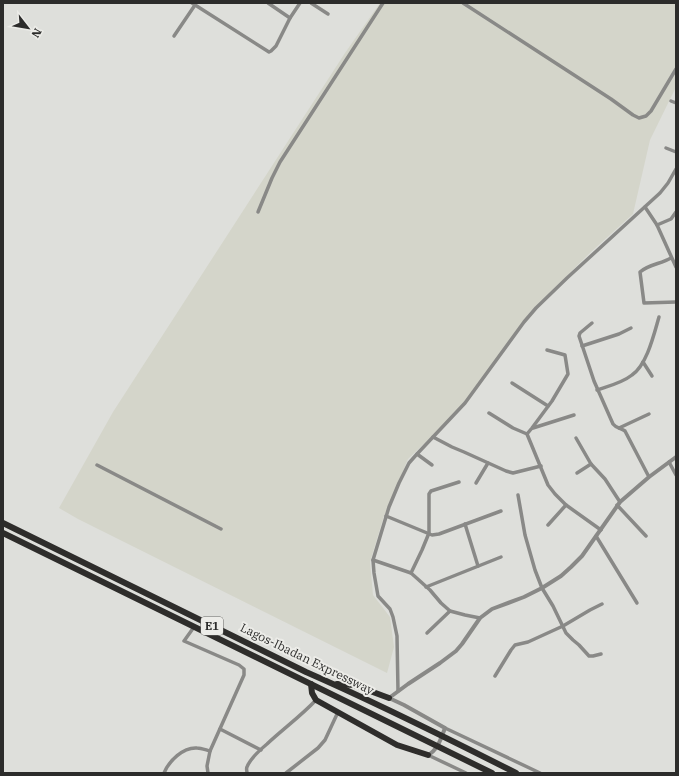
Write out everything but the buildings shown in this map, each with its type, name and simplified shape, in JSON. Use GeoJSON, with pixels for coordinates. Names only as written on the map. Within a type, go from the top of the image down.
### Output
{"type":"FeatureCollection","features":[{"type":"Feature","properties":{"kind":"highway","name":"Lagos-Ibadan Expressway"},"geometry":{"type":"LineString","coordinates":[[3,523],[516,773]]}},
{"type":"Feature","properties":{"kind":"highway","name":"Lagos-Ibadan Expressway"},"geometry":{"type":"LineString","coordinates":[[3,533],[492,773]]}},
{"type":"Feature","properties":{"kind":"highway"},"geometry":{"type":"LineString","coordinates":[[310,684],[312,693],[316,700],[397,745],[428,755]]}},
{"type":"Feature","properties":{"kind":"highway"},"geometry":{"type":"LineString","coordinates":[[334,684],[354,685],[389,698]]}},
{"type":"Feature","properties":{"kind":"street"},"geometry":{"type":"LineString","coordinates":[[268,3],[290,18]]}},
{"type":"Feature","properties":{"kind":"street"},"geometry":{"type":"LineString","coordinates":[[174,36],[194,4],[269,52],[276,46],[290,18],[300,3]]}},
{"type":"Feature","properties":{"kind":"street"},"geometry":{"type":"LineString","coordinates":[[311,3],[328,14]]}},
{"type":"Feature","properties":{"kind":"street"},"geometry":{"type":"LineString","coordinates":[[258,212],[280,162],[383,3]]}},
{"type":"Feature","properties":{"kind":"street"},"geometry":{"type":"LineString","coordinates":[[463,3],[611,99],[633,115],[640,118],[646,116],[651,111],[676,69]]}},
{"type":"Feature","properties":{"kind":"street"},"geometry":{"type":"LineString","coordinates":[[671,101],[676,102]]}},
{"type":"Feature","properties":{"kind":"street"},"geometry":{"type":"LineString","coordinates":[[666,148],[676,152]]}},
{"type":"Feature","properties":{"kind":"street"},"geometry":{"type":"LineString","coordinates":[[398,691],[396,636],[393,617],[390,609],[378,596],[373,560],[389,507],[399,483],[410,463],[417,454],[465,403],[524,322],[536,308],[566,278],[660,193],[676,170]]}},
{"type":"Feature","properties":{"kind":"street"},"geometry":{"type":"LineString","coordinates":[[645,207],[657,225],[676,267]]}},
{"type":"Feature","properties":{"kind":"street"},"geometry":{"type":"LineString","coordinates":[[657,225],[671,220],[676,212]]}},
{"type":"Feature","properties":{"kind":"street"},"geometry":{"type":"LineString","coordinates":[[671,258],[649,266],[640,272],[644,303],[676,302]]}},
{"type":"Feature","properties":{"kind":"street"},"geometry":{"type":"LineString","coordinates":[[597,390],[623,381],[640,367],[652,341],[659,317]]}},
{"type":"Feature","properties":{"kind":"street"},"geometry":{"type":"LineString","coordinates":[[592,323],[580,333],[579,336],[597,390],[613,424],[624,431],[649,477]]}},
{"type":"Feature","properties":{"kind":"street"},"geometry":{"type":"LineString","coordinates":[[582,346],[631,328]]}},
{"type":"Feature","properties":{"kind":"street"},"geometry":{"type":"LineString","coordinates":[[527,434],[548,406],[568,374],[565,355],[547,350]]}},
{"type":"Feature","properties":{"kind":"street"},"geometry":{"type":"LineString","coordinates":[[643,362],[652,376]]}},
{"type":"Feature","properties":{"kind":"street"},"geometry":{"type":"LineString","coordinates":[[512,383],[548,406]]}},
{"type":"Feature","properties":{"kind":"street"},"geometry":{"type":"LineString","coordinates":[[489,413],[513,428],[527,434],[548,485],[566,505],[601,530]]}},
{"type":"Feature","properties":{"kind":"street"},"geometry":{"type":"LineString","coordinates":[[619,428],[649,414]]}},
{"type":"Feature","properties":{"kind":"street"},"geometry":{"type":"LineString","coordinates":[[532,428],[574,415]]}},
{"type":"Feature","properties":{"kind":"street"},"geometry":{"type":"LineString","coordinates":[[432,437],[452,448],[513,473],[541,466]]}},
{"type":"Feature","properties":{"kind":"street"},"geometry":{"type":"LineString","coordinates":[[576,438],[591,464],[605,480],[619,504],[646,536]]}},
{"type":"Feature","properties":{"kind":"street"},"geometry":{"type":"LineString","coordinates":[[417,454],[432,465]]}},
{"type":"Feature","properties":{"kind":"street"},"geometry":{"type":"LineString","coordinates":[[540,773],[444,728],[389,698],[440,664],[456,651],[480,618],[492,609],[524,597],[561,576],[582,556],[619,504],[649,477],[676,457]]}},
{"type":"Feature","properties":{"kind":"street"},"geometry":{"type":"LineString","coordinates":[[669,462],[676,475]]}},
{"type":"Feature","properties":{"kind":"street"},"geometry":{"type":"LineString","coordinates":[[476,484],[488,463]]}},
{"type":"Feature","properties":{"kind":"street"},"geometry":{"type":"LineString","coordinates":[[578,473],[591,464]]}},
{"type":"Feature","properties":{"kind":"street"},"geometry":{"type":"LineString","coordinates":[[97,465],[221,529]]}},
{"type":"Feature","properties":{"kind":"street"},"geometry":{"type":"LineString","coordinates":[[411,573],[429,534],[431,491],[433,489],[459,482]]}},
{"type":"Feature","properties":{"kind":"street"},"geometry":{"type":"LineString","coordinates":[[518,495],[525,535],[542,588],[553,606],[566,633],[572,640],[589,656],[601,654]]}},
{"type":"Feature","properties":{"kind":"street"},"geometry":{"type":"LineString","coordinates":[[548,525],[566,505]]}},
{"type":"Feature","properties":{"kind":"street"},"geometry":{"type":"LineString","coordinates":[[386,516],[432,535],[439,534],[501,511]]}},
{"type":"Feature","properties":{"kind":"street"},"geometry":{"type":"LineString","coordinates":[[465,524],[478,566]]}},
{"type":"Feature","properties":{"kind":"street"},"geometry":{"type":"LineString","coordinates":[[596,536],[637,603]]}},
{"type":"Feature","properties":{"kind":"street"},"geometry":{"type":"LineString","coordinates":[[426,587],[501,557]]}},
{"type":"Feature","properties":{"kind":"street"},"geometry":{"type":"LineString","coordinates":[[373,560],[411,573],[450,611],[480,618]]}},
{"type":"Feature","properties":{"kind":"street"},"geometry":{"type":"LineString","coordinates":[[495,676],[511,650],[516,645],[528,642],[563,626],[602,604]]}},
{"type":"Feature","properties":{"kind":"street"},"geometry":{"type":"LineString","coordinates":[[426,633],[450,611]]}},
{"type":"Feature","properties":{"kind":"street"},"geometry":{"type":"LineString","coordinates":[[194,627],[184,641],[239,664],[244,669],[244,675],[210,751],[207,766],[208,773]]}},
{"type":"Feature","properties":{"kind":"street"},"geometry":{"type":"LineString","coordinates":[[247,773],[246,768],[261,750],[316,700]]}},
{"type":"Feature","properties":{"kind":"street"},"geometry":{"type":"LineString","coordinates":[[286,773],[318,748],[325,740],[338,712]]}},
{"type":"Feature","properties":{"kind":"street"},"geometry":{"type":"LineString","coordinates":[[428,755],[433,753],[444,728]]}},
{"type":"Feature","properties":{"kind":"street"},"geometry":{"type":"LineString","coordinates":[[220,729],[261,750]]}},
{"type":"Feature","properties":{"kind":"street"},"geometry":{"type":"LineString","coordinates":[[164,773],[166,767],[173,758],[190,749],[197,748],[210,751]]}},
{"type":"Feature","properties":{"kind":"street"},"geometry":{"type":"LineString","coordinates":[[428,755],[466,773]]}},
{"type":"Feature","properties":{"kind":"shaded area"},"geometry":{"type":"Polygon","coordinates":[[[380,3],[676,3],[676,87],[650,140],[633,214],[591,252],[530,312],[454,415],[408,459],[384,516],[370,562],[373,595],[390,617],[394,647],[387,673],[78,519],[59,508],[113,412],[345,53],[380,3]]]}}]}
